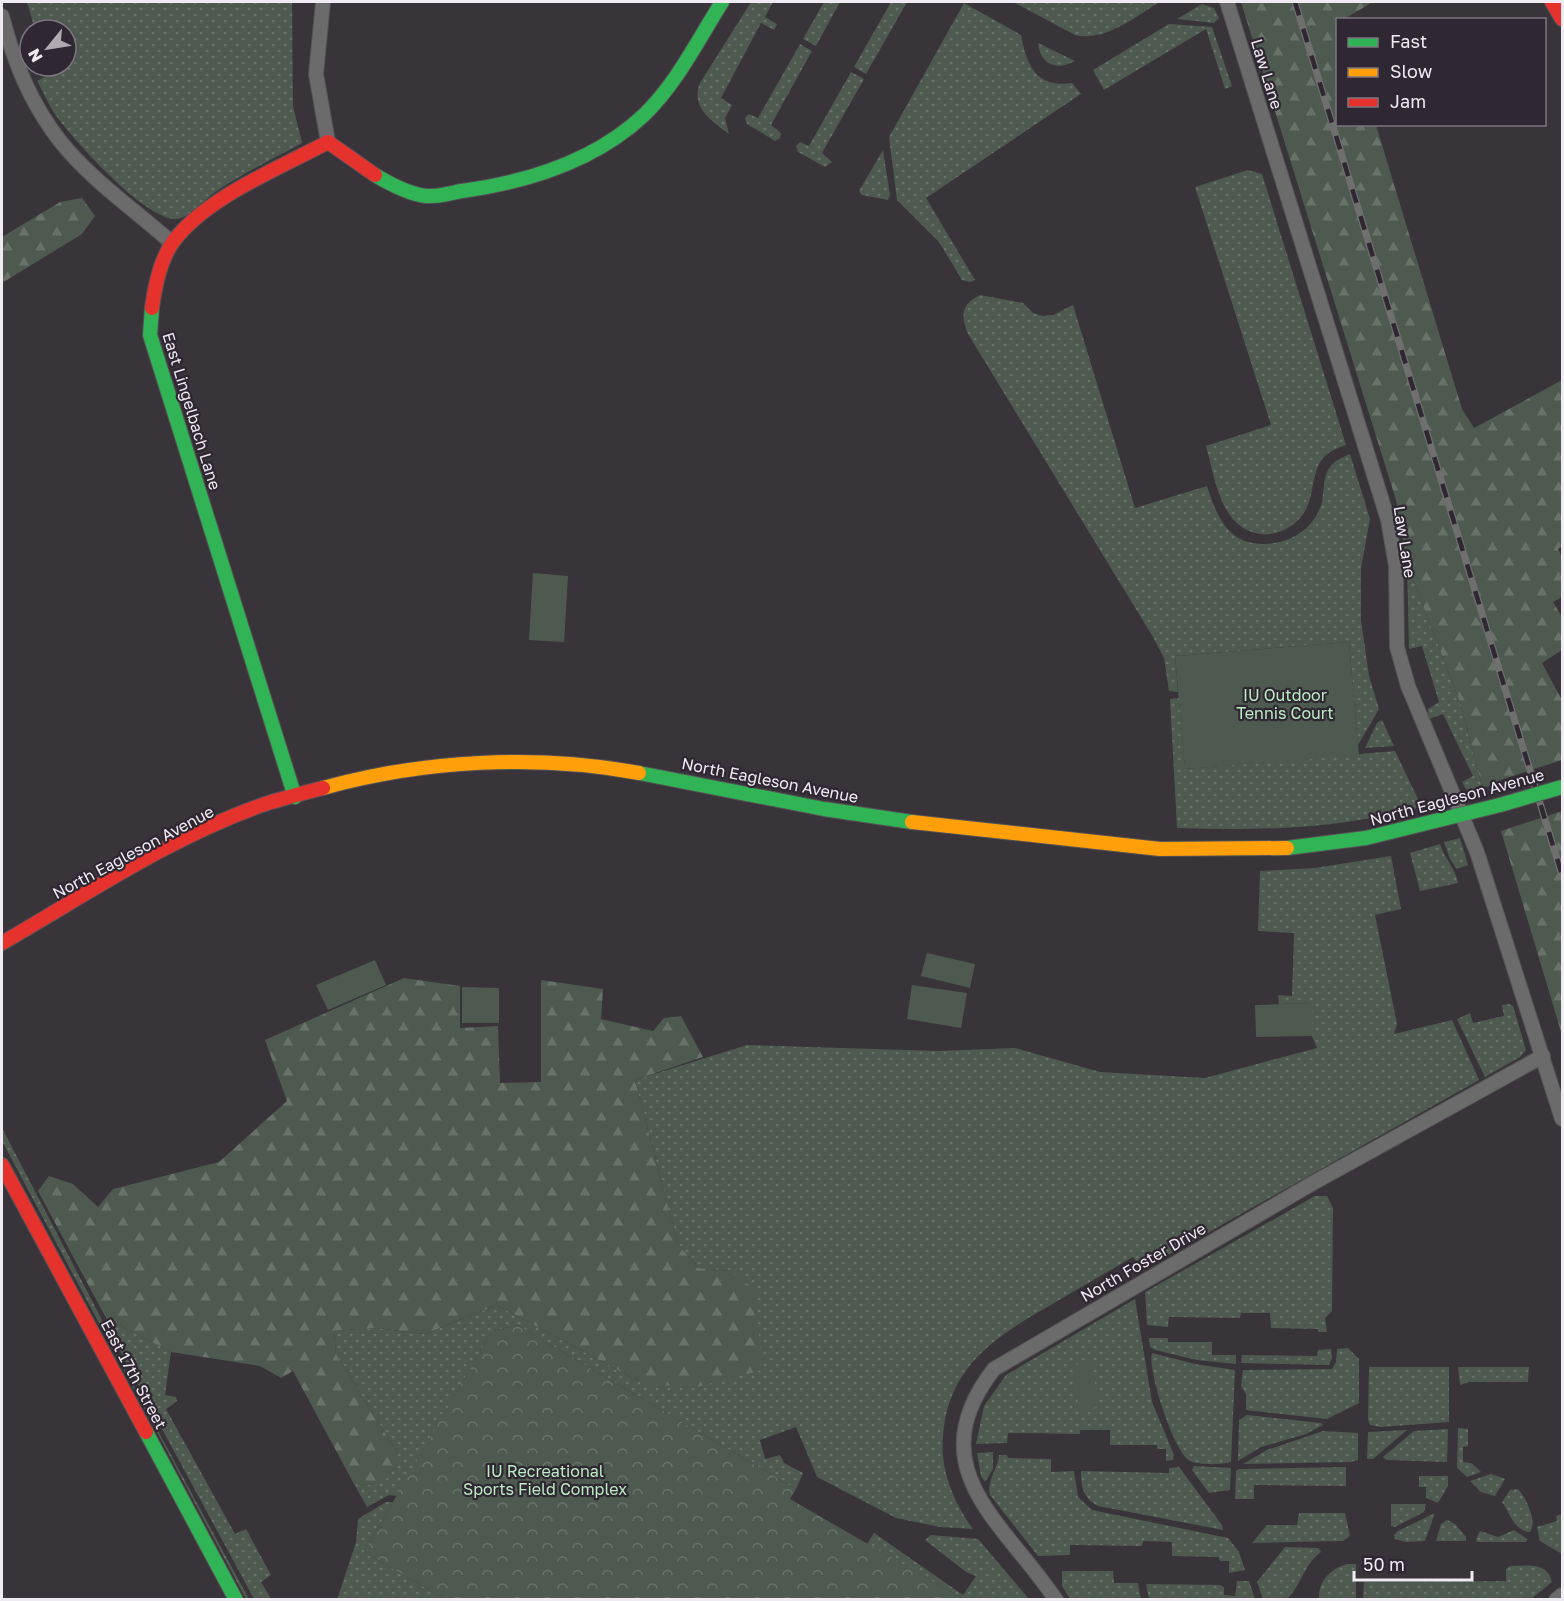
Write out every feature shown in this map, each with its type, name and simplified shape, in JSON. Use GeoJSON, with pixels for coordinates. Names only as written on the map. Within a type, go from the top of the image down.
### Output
{"type":"FeatureCollection","features":[{"type":"Feature","properties":{"kind":"street"},"geometry":{"type":"LineString","coordinates":[[323,2],[316,74],[328,142],[373,177],[425,196],[469,191],[518,180],[606,144],[644,114],[673,81],[722,2]]}},
{"type":"Feature","properties":{"kind":"street","name":"Law Lane"},"geometry":{"type":"LineString","coordinates":[[1227,2],[1388,520],[1396,566],[1397,647],[1400,657],[1422,721],[1464,815],[1563,1119]]}},
{"type":"Feature","properties":{"kind":"street"},"geometry":{"type":"LineString","coordinates":[[1552,2],[1563,20]]}},
{"type":"Feature","properties":{"kind":"street"},"geometry":{"type":"LineString","coordinates":[[2,16],[11,50],[32,98],[60,140],[91,174],[172,243],[193,220],[217,204],[328,142]]}},
{"type":"Feature","properties":{"kind":"street","name":"East Lingelbach Lane"},"geometry":{"type":"LineString","coordinates":[[172,243],[153,293],[150,335],[295,797]]}},
{"type":"Feature","properties":{"kind":"street","name":"North Eagleson Avenue"},"geometry":{"type":"LineString","coordinates":[[2,943],[150,858],[208,828],[265,804],[345,782],[400,772],[515,761],[611,768],[824,809],[950,828],[1149,848],[1299,848],[1366,838],[1464,815],[1563,787]]}},
{"type":"Feature","properties":{"kind":"street","name":"North Foster Drive"},"geometry":{"type":"LineString","coordinates":[[1056,1599],[1033,1566],[997,1526],[970,1480],[964,1454],[969,1411],[979,1390],[994,1369],[1009,1358],[1329,1174],[1543,1056]]}},
{"type":"Feature","properties":{"kind":"street","name":"East 17th Street"},"geometry":{"type":"LineString","coordinates":[[2,1165],[236,1599]]}},
{"type":"Feature","properties":{"kind":"street"},"geometry":{"type":"LineString","coordinates":[[1556,1599],[1563,1595]]}},
{"type":"Feature","properties":{"kind":"green space"},"geometry":{"type":"Polygon","coordinates":[[[27,2],[292,2],[293,106],[302,143],[224,186],[185,216],[168,218],[134,197],[96,162],[57,117],[37,81],[43,78],[78,78],[78,18],[32,18],[27,2]]]}},
{"type":"Feature","properties":{"kind":"green space"},"geometry":{"type":"Polygon","coordinates":[[[751,2],[773,2],[765,17],[777,24],[774,30],[761,23],[721,98],[732,105],[725,118],[729,134],[704,113],[698,99],[698,92],[700,83],[751,2]]]}},
{"type":"Feature","properties":{"kind":"green space"},"geometry":{"type":"Polygon","coordinates":[[[824,2],[840,2],[816,46],[803,39],[824,2]]]}},
{"type":"Feature","properties":{"kind":"green space"},"geometry":{"type":"Polygon","coordinates":[[[891,2],[907,2],[866,74],[854,67],[891,2]]]}},
{"type":"Feature","properties":{"kind":"green space"},"geometry":{"type":"Polygon","coordinates":[[[1013,2],[1160,2],[1109,32],[1086,36],[1075,35],[1013,2]]]}},
{"type":"Feature","properties":{"kind":"green space"},"geometry":{"type":"Polygon","coordinates":[[[1241,2],[1373,2],[1346,18],[1336,18],[1336,126],[1376,126],[1462,409],[1474,428],[1562,380],[1562,546],[1558,549],[1562,557],[1562,597],[1553,602],[1562,617],[1562,650],[1542,663],[1562,700],[1562,760],[1482,786],[1460,702],[1407,564],[1396,500],[1241,2]]]}},
{"type":"Feature","properties":{"kind":"green space"},"geometry":{"type":"Polygon","coordinates":[[[964,3],[1021,35],[1030,65],[1041,78],[1059,84],[1072,83],[1081,94],[926,198],[975,280],[970,282],[962,280],[939,242],[897,200],[889,137],[964,3]]]}},
{"type":"Feature","properties":{"kind":"green space"},"geometry":{"type":"Polygon","coordinates":[[[1202,4],[1214,8],[1219,18],[1214,23],[1177,19],[1202,4]]]}},
{"type":"Feature","properties":{"kind":"green space"},"geometry":{"type":"Polygon","coordinates":[[[1169,24],[1212,27],[1232,86],[1225,89],[1206,29],[1104,90],[1093,70],[1169,24]]]}},
{"type":"Feature","properties":{"kind":"green space"},"geometry":{"type":"Polygon","coordinates":[[[1038,43],[1075,61],[1062,66],[1050,64],[1042,57],[1038,43]]]}},
{"type":"Feature","properties":{"kind":"green space"},"geometry":{"type":"Polygon","coordinates":[[[800,44],[812,51],[771,125],[781,133],[780,138],[775,141],[747,124],[745,118],[749,114],[758,118],[800,44]]]}},
{"type":"Feature","properties":{"kind":"green space"},"geometry":{"type":"Polygon","coordinates":[[[851,72],[864,79],[822,153],[832,162],[825,167],[798,152],[796,146],[800,142],[809,146],[851,72]]]}},
{"type":"Feature","properties":{"kind":"green space"},"geometry":{"type":"Polygon","coordinates":[[[883,150],[890,195],[888,200],[862,195],[859,191],[883,150]]]}},
{"type":"Feature","properties":{"kind":"green space"},"geometry":{"type":"Polygon","coordinates":[[[1248,170],[1262,174],[1346,445],[1328,453],[1323,458],[1315,474],[1309,502],[1302,516],[1290,527],[1268,534],[1247,530],[1228,512],[1216,486],[1206,446],[1271,425],[1195,187],[1248,170]]]}},
{"type":"Feature","properties":{"kind":"green space"},"geometry":{"type":"Polygon","coordinates":[[[82,198],[95,216],[82,234],[2,283],[2,237],[60,202],[82,198]]]}},
{"type":"Feature","properties":{"kind":"green space"},"geometry":{"type":"Polygon","coordinates":[[[980,295],[1023,303],[1033,313],[1043,316],[1053,315],[1073,305],[1135,508],[1207,486],[1222,522],[1235,535],[1253,543],[1275,543],[1296,536],[1312,522],[1322,502],[1328,470],[1340,458],[1350,454],[1370,519],[1361,568],[1361,620],[1369,676],[1379,709],[1358,745],[1349,642],[1175,656],[1178,692],[1169,691],[1164,658],[1153,637],[968,334],[964,312],[969,303],[980,295]]]}},
{"type":"Feature","properties":{"kind":"green space"},"geometry":{"type":"Polygon","coordinates":[[[1407,564],[1460,702],[1482,786],[1497,781],[1498,784],[1467,791],[1462,782],[1473,776],[1443,714],[1429,719],[1428,709],[1439,702],[1422,646],[1409,649],[1407,564]]]}},
{"type":"Feature","properties":{"kind":"green space"},"geometry":{"type":"Polygon","coordinates":[[[533,573],[568,576],[564,642],[529,640],[533,573]]]}},
{"type":"Feature","properties":{"kind":"green space","name":"IU Outdoor Tennis Court"},"geometry":{"type":"Polygon","coordinates":[[[1349,642],[1359,755],[1185,769],[1175,656],[1349,642]]]}},
{"type":"Feature","properties":{"kind":"green space"},"geometry":{"type":"Polygon","coordinates":[[[1179,698],[1185,769],[1395,751],[1418,799],[1419,807],[1393,815],[1295,827],[1177,828],[1170,699],[1179,698]]]}},
{"type":"Feature","properties":{"kind":"green space"},"geometry":{"type":"Polygon","coordinates":[[[1382,720],[1394,746],[1365,748],[1377,723],[1382,720]]]}},
{"type":"Feature","properties":{"kind":"green space"},"geometry":{"type":"Polygon","coordinates":[[[1562,811],[1562,1035],[1501,831],[1562,811]]]}},
{"type":"Feature","properties":{"kind":"green space"},"geometry":{"type":"Polygon","coordinates":[[[1460,838],[1468,865],[1457,869],[1450,859],[1444,842],[1460,838]]]}},
{"type":"Feature","properties":{"kind":"green space"},"geometry":{"type":"Polygon","coordinates":[[[1440,844],[1458,883],[1420,891],[1410,853],[1440,844]]]}},
{"type":"Feature","properties":{"kind":"green space"},"geometry":{"type":"Polygon","coordinates":[[[1391,856],[1401,909],[1375,915],[1397,1024],[1394,1034],[1452,1020],[1479,1080],[1170,1254],[1136,1261],[1133,1257],[1014,1327],[979,1355],[955,1390],[947,1411],[943,1436],[944,1461],[949,1485],[973,1529],[940,1527],[896,1518],[817,1477],[796,1427],[760,1440],[765,1459],[780,1455],[784,1463],[803,1473],[796,1489],[517,1325],[492,1331],[397,1496],[389,1495],[367,1507],[354,1484],[373,1485],[398,1454],[336,1354],[334,1331],[377,1328],[425,1334],[497,1305],[642,1383],[731,1271],[698,1268],[678,1244],[635,1080],[747,1045],[938,1051],[1015,1048],[1100,1072],[1205,1078],[1317,1048],[1312,1036],[1312,1003],[1279,1004],[1278,995],[1292,996],[1294,933],[1258,931],[1260,871],[1315,868],[1391,856]]]}},
{"type":"Feature","properties":{"kind":"green space"},"geometry":{"type":"Polygon","coordinates":[[[927,953],[975,964],[970,988],[921,976],[927,953]]]}},
{"type":"Feature","properties":{"kind":"green space"},"geometry":{"type":"Polygon","coordinates":[[[375,960],[386,985],[328,1010],[316,985],[375,960]]]}},
{"type":"Feature","properties":{"kind":"green space"},"geometry":{"type":"Polygon","coordinates":[[[404,978],[460,986],[460,1028],[498,1026],[500,1083],[541,1082],[541,980],[603,989],[601,1019],[653,1031],[664,1018],[681,1016],[703,1057],[635,1080],[678,1244],[698,1268],[731,1271],[755,1290],[762,1370],[693,1388],[642,1383],[497,1305],[425,1334],[377,1328],[334,1331],[336,1354],[398,1454],[393,1469],[384,1482],[373,1485],[354,1484],[293,1371],[281,1378],[260,1366],[171,1352],[106,1318],[38,1191],[49,1176],[73,1184],[98,1207],[113,1189],[219,1162],[287,1101],[265,1040],[404,978]]]}},
{"type":"Feature","properties":{"kind":"green space"},"geometry":{"type":"Polygon","coordinates":[[[912,985],[967,993],[961,1028],[907,1019],[912,985]]]}},
{"type":"Feature","properties":{"kind":"green space"},"geometry":{"type":"Polygon","coordinates":[[[462,987],[499,988],[499,1023],[462,1023],[462,987]]]}},
{"type":"Feature","properties":{"kind":"green space"},"geometry":{"type":"Polygon","coordinates":[[[1312,1003],[1312,1036],[1256,1037],[1255,1005],[1312,1003]]]}},
{"type":"Feature","properties":{"kind":"green space"},"geometry":{"type":"Polygon","coordinates":[[[1502,1005],[1513,1006],[1526,1050],[1520,1057],[1485,1077],[1457,1019],[1470,1013],[1473,1023],[1504,1016],[1502,1005]]]}},
{"type":"Feature","properties":{"kind":"green space"},"geometry":{"type":"Polygon","coordinates":[[[2,1128],[100,1316],[113,1348],[249,1599],[246,1599],[2,1141],[2,1128]]]}},
{"type":"Feature","properties":{"kind":"green space"},"geometry":{"type":"Polygon","coordinates":[[[1315,1196],[1327,1196],[1333,1208],[1332,1311],[1325,1318],[1327,1332],[1318,1332],[1318,1329],[1271,1328],[1270,1313],[1241,1313],[1240,1318],[1169,1317],[1168,1327],[1147,1325],[1145,1292],[1315,1196]]]}},
{"type":"Feature","properties":{"kind":"green space"},"geometry":{"type":"Polygon","coordinates":[[[1135,1299],[1152,1402],[1174,1455],[1173,1460],[1166,1461],[1166,1449],[1157,1449],[1157,1445],[1110,1445],[1110,1430],[1080,1430],[1080,1434],[1008,1433],[1007,1443],[976,1444],[984,1406],[1006,1375],[1135,1299]]]}},
{"type":"Feature","properties":{"kind":"green space"},"geometry":{"type":"Polygon","coordinates":[[[106,1318],[171,1352],[165,1395],[176,1397],[177,1401],[166,1409],[235,1534],[246,1529],[271,1575],[261,1582],[271,1599],[254,1599],[122,1355],[106,1318]]]}},
{"type":"Feature","properties":{"kind":"green space","name":"IU Recreational Sports Field Complex"},"geometry":{"type":"Polygon","coordinates":[[[517,1325],[796,1489],[790,1499],[963,1599],[445,1599],[364,1552],[492,1331],[517,1325]]]}},
{"type":"Feature","properties":{"kind":"green space"},"geometry":{"type":"Polygon","coordinates":[[[1149,1338],[1168,1338],[1168,1342],[1212,1342],[1212,1355],[1236,1355],[1236,1364],[1197,1360],[1155,1350],[1150,1347],[1149,1338]]]}},
{"type":"Feature","properties":{"kind":"green space"},"geometry":{"type":"Polygon","coordinates":[[[1348,1348],[1359,1359],[1359,1403],[1327,1419],[1246,1410],[1246,1394],[1241,1386],[1243,1370],[1332,1369],[1336,1362],[1337,1349],[1348,1348]]]}},
{"type":"Feature","properties":{"kind":"green space"},"geometry":{"type":"Polygon","coordinates":[[[1331,1349],[1332,1358],[1329,1365],[1241,1363],[1242,1355],[1317,1356],[1318,1350],[1331,1349]]]}},
{"type":"Feature","properties":{"kind":"green space"},"geometry":{"type":"Polygon","coordinates":[[[1152,1353],[1195,1364],[1235,1370],[1231,1462],[1199,1463],[1190,1461],[1184,1455],[1163,1410],[1154,1376],[1152,1353]]]}},
{"type":"Feature","properties":{"kind":"green space"},"geometry":{"type":"Polygon","coordinates":[[[1092,1363],[1098,1407],[1079,1410],[1073,1365],[1092,1363]]]}},
{"type":"Feature","properties":{"kind":"green space"},"geometry":{"type":"Polygon","coordinates":[[[1369,1367],[1449,1367],[1449,1422],[1380,1427],[1370,1425],[1368,1420],[1369,1367]]]}},
{"type":"Feature","properties":{"kind":"green space"},"geometry":{"type":"Polygon","coordinates":[[[1458,1367],[1529,1367],[1528,1382],[1469,1382],[1460,1385],[1458,1367]]]}},
{"type":"Feature","properties":{"kind":"green space"},"geometry":{"type":"Polygon","coordinates":[[[1247,1415],[1323,1425],[1306,1434],[1261,1447],[1238,1461],[1239,1420],[1247,1415]]]}},
{"type":"Feature","properties":{"kind":"green space"},"geometry":{"type":"Polygon","coordinates":[[[1458,1428],[1468,1429],[1468,1446],[1463,1447],[1463,1462],[1471,1463],[1481,1472],[1467,1477],[1457,1468],[1458,1428]]]}},
{"type":"Feature","properties":{"kind":"green space"},"geometry":{"type":"Polygon","coordinates":[[[1448,1429],[1447,1462],[1386,1460],[1383,1457],[1414,1431],[1448,1429]]]}},
{"type":"Feature","properties":{"kind":"green space"},"geometry":{"type":"Polygon","coordinates":[[[1407,1430],[1373,1459],[1367,1459],[1368,1432],[1407,1430]]]}},
{"type":"Feature","properties":{"kind":"green space"},"geometry":{"type":"Polygon","coordinates":[[[1323,1431],[1358,1433],[1358,1460],[1243,1464],[1267,1450],[1323,1431]]]}},
{"type":"Feature","properties":{"kind":"green space"},"geometry":{"type":"Polygon","coordinates":[[[993,1452],[993,1469],[985,1482],[981,1476],[977,1453],[993,1452]]]}},
{"type":"Feature","properties":{"kind":"green space"},"geometry":{"type":"Polygon","coordinates":[[[999,1455],[1007,1455],[1008,1458],[1051,1459],[1051,1472],[1074,1471],[1078,1497],[1092,1510],[1228,1538],[1239,1552],[1245,1570],[1229,1573],[1229,1561],[1220,1561],[1219,1557],[1172,1556],[1172,1542],[1143,1541],[1142,1546],[1070,1545],[1070,1555],[1038,1556],[990,1495],[989,1490],[999,1455]]]}},
{"type":"Feature","properties":{"kind":"green space"},"geometry":{"type":"Polygon","coordinates":[[[1194,1466],[1231,1468],[1230,1490],[1209,1493],[1192,1470],[1194,1466]]]}},
{"type":"Feature","properties":{"kind":"green space"},"geometry":{"type":"Polygon","coordinates":[[[1179,1467],[1222,1525],[1223,1530],[1098,1506],[1086,1496],[1082,1487],[1081,1471],[1169,1473],[1169,1468],[1179,1467]]]}},
{"type":"Feature","properties":{"kind":"green space"},"geometry":{"type":"Polygon","coordinates":[[[1346,1467],[1346,1486],[1254,1485],[1254,1499],[1235,1499],[1236,1471],[1239,1469],[1346,1467]]]}},
{"type":"Feature","properties":{"kind":"green space"},"geometry":{"type":"Polygon","coordinates":[[[1491,1474],[1505,1479],[1495,1496],[1481,1492],[1470,1481],[1491,1474]]]}},
{"type":"Feature","properties":{"kind":"green space"},"geometry":{"type":"Polygon","coordinates":[[[1419,1476],[1448,1476],[1448,1486],[1438,1503],[1426,1498],[1426,1487],[1419,1487],[1419,1476]]]}},
{"type":"Feature","properties":{"kind":"green space"},"geometry":{"type":"Polygon","coordinates":[[[1518,1489],[1532,1516],[1530,1532],[1516,1525],[1502,1502],[1510,1490],[1518,1489]]]}},
{"type":"Feature","properties":{"kind":"green space"},"geometry":{"type":"Polygon","coordinates":[[[386,1502],[393,1502],[364,1552],[445,1599],[337,1600],[356,1542],[358,1519],[386,1502]]]}},
{"type":"Feature","properties":{"kind":"green space"},"geometry":{"type":"Polygon","coordinates":[[[1391,1504],[1426,1504],[1424,1512],[1395,1527],[1391,1526],[1391,1504]]]}},
{"type":"Feature","properties":{"kind":"green space"},"geometry":{"type":"Polygon","coordinates":[[[1299,1513],[1345,1513],[1350,1536],[1343,1541],[1252,1543],[1267,1525],[1297,1525],[1299,1513]]]}},
{"type":"Feature","properties":{"kind":"green space"},"geometry":{"type":"Polygon","coordinates":[[[1435,1513],[1425,1541],[1406,1542],[1395,1539],[1394,1535],[1398,1531],[1435,1513]]]}},
{"type":"Feature","properties":{"kind":"green space"},"geometry":{"type":"Polygon","coordinates":[[[1562,1514],[1562,1554],[1540,1541],[1537,1527],[1557,1521],[1556,1516],[1562,1514]]]}},
{"type":"Feature","properties":{"kind":"green space"},"geometry":{"type":"Polygon","coordinates":[[[1447,1520],[1455,1524],[1466,1537],[1466,1541],[1436,1541],[1441,1524],[1447,1520]]]}},
{"type":"Feature","properties":{"kind":"green space"},"geometry":{"type":"Polygon","coordinates":[[[1514,1530],[1527,1539],[1526,1542],[1477,1542],[1476,1539],[1480,1531],[1498,1537],[1514,1530]]]}},
{"type":"Feature","properties":{"kind":"green space"},"geometry":{"type":"Polygon","coordinates":[[[874,1533],[963,1595],[976,1576],[966,1572],[925,1540],[931,1535],[978,1539],[1029,1599],[963,1599],[867,1544],[874,1533]]]}},
{"type":"Feature","properties":{"kind":"green space"},"geometry":{"type":"Polygon","coordinates":[[[1285,1547],[1318,1548],[1321,1552],[1310,1563],[1287,1599],[1263,1599],[1257,1582],[1285,1547]]]}},
{"type":"Feature","properties":{"kind":"green space"},"geometry":{"type":"Polygon","coordinates":[[[1347,1564],[1356,1564],[1356,1599],[1319,1599],[1319,1593],[1326,1577],[1335,1569],[1347,1564]]]}},
{"type":"Feature","properties":{"kind":"green space"},"geometry":{"type":"Polygon","coordinates":[[[1510,1566],[1536,1566],[1546,1571],[1552,1582],[1531,1599],[1363,1599],[1364,1582],[1506,1581],[1506,1569],[1510,1566]]]}},
{"type":"Feature","properties":{"kind":"green space"},"geometry":{"type":"Polygon","coordinates":[[[1062,1571],[1113,1571],[1114,1583],[1138,1583],[1141,1599],[1070,1599],[1062,1586],[1062,1571]]]}},
{"type":"Feature","properties":{"kind":"green space"},"geometry":{"type":"Polygon","coordinates":[[[1237,1581],[1249,1581],[1255,1599],[1149,1599],[1146,1584],[1220,1585],[1224,1587],[1224,1595],[1235,1596],[1237,1581]]]}},
{"type":"Feature","properties":{"kind":"railway"},"geometry":{"type":"LineString","coordinates":[[1295,2],[1562,875]]}},
{"type":"Feature","properties":{"kind":"traffic: fast"},"geometry":{"type":"LineString","coordinates":[[375,175],[406,191],[435,196],[511,182],[582,157],[625,131],[656,103],[686,61],[722,2]]}},
{"type":"Feature","properties":{"kind":"traffic: fast"},"geometry":{"type":"LineString","coordinates":[[152,308],[150,335],[295,797]]}},
{"type":"Feature","properties":{"kind":"traffic: fast"},"geometry":{"type":"LineString","coordinates":[[639,773],[824,809],[912,822]]}},
{"type":"Feature","properties":{"kind":"traffic: fast"},"geometry":{"type":"LineString","coordinates":[[1500,805],[1562,787]]}},
{"type":"Feature","properties":{"kind":"traffic: fast"},"geometry":{"type":"LineString","coordinates":[[1287,848],[1366,838],[1500,805]]}},
{"type":"Feature","properties":{"kind":"traffic: fast"},"geometry":{"type":"LineString","coordinates":[[146,1432],[236,1600]]}},
{"type":"Feature","properties":{"kind":"traffic: slow"},"geometry":{"type":"LineString","coordinates":[[323,788],[401,771],[481,763],[561,763],[639,773]]}},
{"type":"Feature","properties":{"kind":"traffic: slow"},"geometry":{"type":"LineString","coordinates":[[912,822],[1160,849],[1287,848]]}},
{"type":"Feature","properties":{"kind":"traffic: jam"},"geometry":{"type":"LineString","coordinates":[[1552,2],[1562,19]]}},
{"type":"Feature","properties":{"kind":"traffic: jam"},"geometry":{"type":"LineString","coordinates":[[152,308],[159,273],[173,242],[187,226],[224,197],[328,142],[375,175]]}},
{"type":"Feature","properties":{"kind":"traffic: jam"},"geometry":{"type":"LineString","coordinates":[[2,943],[130,867],[197,832],[265,804],[323,788]]}},
{"type":"Feature","properties":{"kind":"traffic: jam"},"geometry":{"type":"LineString","coordinates":[[2,1165],[146,1432]]}}]}
